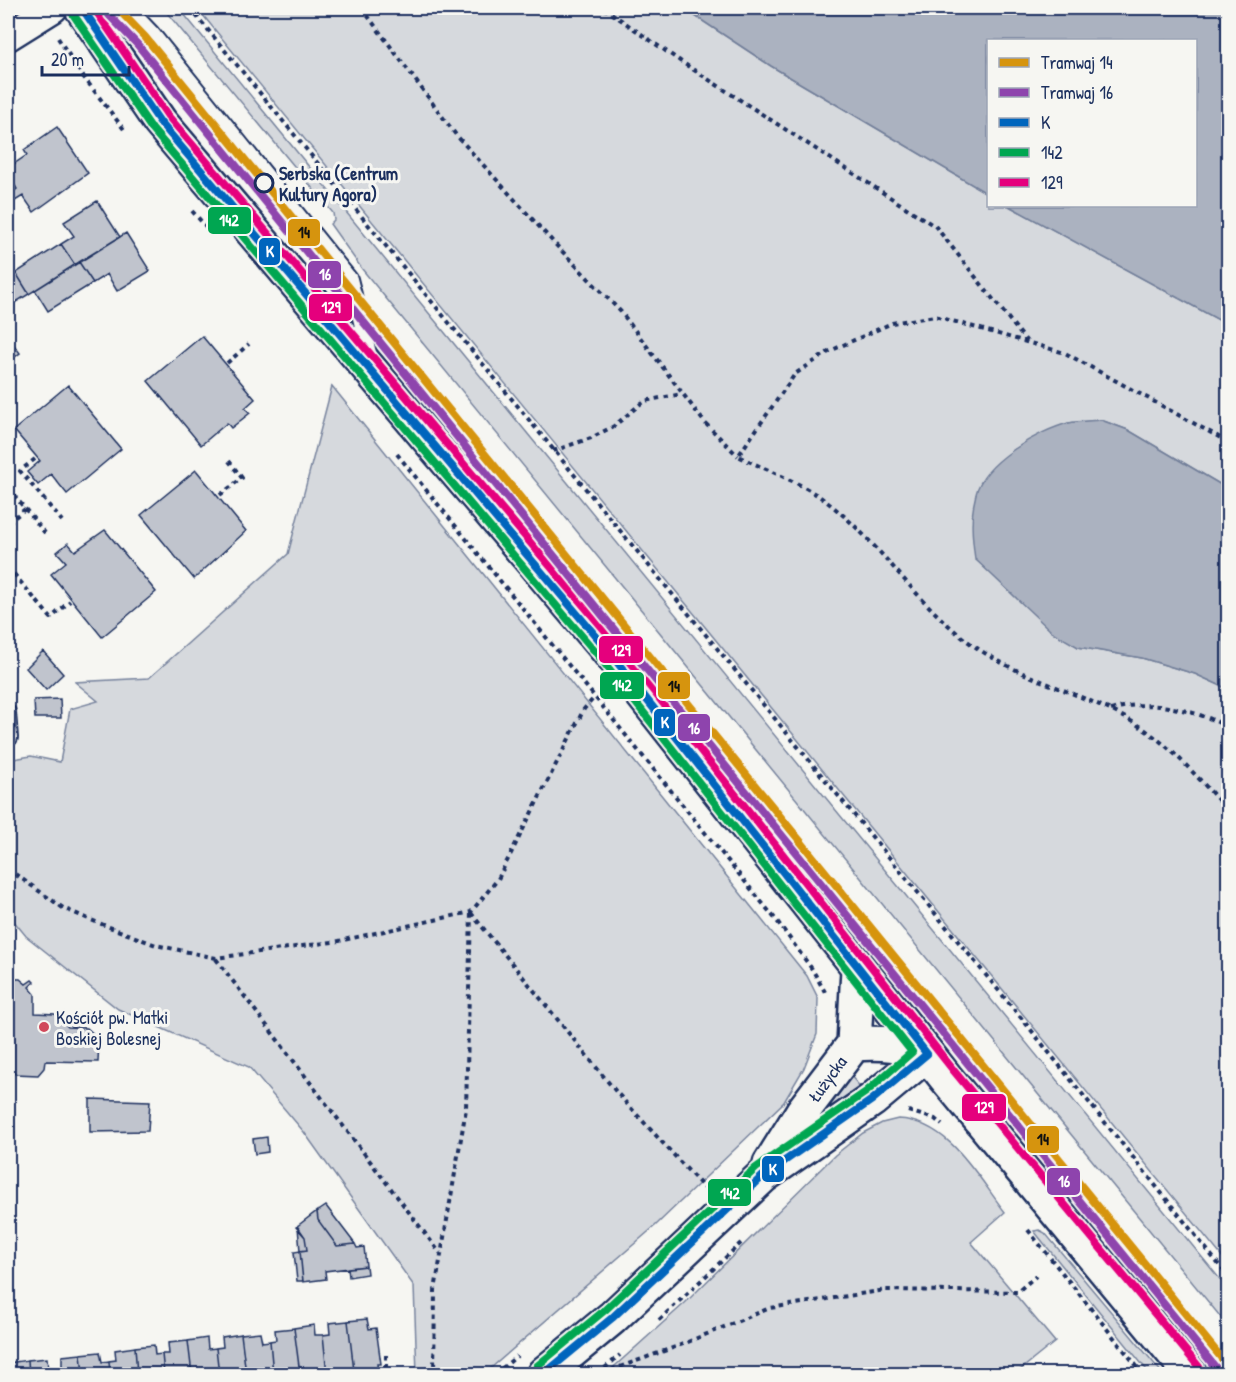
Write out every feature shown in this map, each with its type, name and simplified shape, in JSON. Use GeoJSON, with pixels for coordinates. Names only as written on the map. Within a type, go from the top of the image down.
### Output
{"type":"FeatureCollection","features":[{"type":"Feature","properties":{"kind":"street"},"geometry":{"type":"LineString","coordinates":[[82,8],[160,122],[606,648],[858,969],[1191,1374]]}},
{"type":"Feature","properties":{"kind":"street"},"geometry":{"type":"LineString","coordinates":[[8,36],[52,20]]}},
{"type":"Feature","properties":{"kind":"street","name":"Łużycka"},"geometry":{"type":"LineString","coordinates":[[763,1176],[803,1111],[854,1044],[858,969]]}},
{"type":"Feature","properties":{"kind":"street","name":"Łużycka"},"geometry":{"type":"LineString","coordinates":[[854,1044],[883,1042],[905,1046],[927,1054]]}},
{"type":"Feature","properties":{"kind":"street","name":"Łużycka"},"geometry":{"type":"LineString","coordinates":[[533,1363],[612,1318],[763,1176],[872,1100],[927,1054]]}},
{"type":"Feature","properties":{"kind":"lane"},"geometry":{"type":"LineString","coordinates":[[128,8],[151,32],[350,279],[374,373]]}},
{"type":"Feature","properties":{"kind":"lane"},"geometry":{"type":"LineString","coordinates":[[8,712],[10,738],[8,738]]}},
{"type":"Feature","properties":{"kind":"path"},"geometry":{"type":"LineString","coordinates":[[190,8],[1027,1025],[1228,1276]]}},
{"type":"Feature","properties":{"kind":"path"},"geometry":{"type":"LineString","coordinates":[[362,8],[456,135],[555,244],[621,312],[705,423],[738,456],[823,499],[880,552],[951,628],[979,650],[1014,670],[1110,710],[1138,725],[1190,769],[1228,812]]}},
{"type":"Feature","properties":{"kind":"path"},"geometry":{"type":"LineString","coordinates":[[604,8],[680,62],[936,227],[1028,342]]}},
{"type":"Feature","properties":{"kind":"path"},"geometry":{"type":"LineString","coordinates":[[52,20],[59,39],[82,75],[128,134]]}},
{"type":"Feature","properties":{"kind":"path"},"geometry":{"type":"LineString","coordinates":[[188,205],[200,224],[214,235]]}},
{"type":"Feature","properties":{"kind":"path"},"geometry":{"type":"LineString","coordinates":[[738,456],[795,374],[830,351],[892,323],[935,316],[1065,353],[1228,442]]}},
{"type":"Feature","properties":{"kind":"path"},"geometry":{"type":"LineString","coordinates":[[226,363],[249,344]]}},
{"type":"Feature","properties":{"kind":"path"},"geometry":{"type":"LineString","coordinates":[[553,451],[607,430],[644,401],[682,394]]}},
{"type":"Feature","properties":{"kind":"path"},"geometry":{"type":"LineString","coordinates":[[392,448],[593,699],[777,921],[812,969],[826,995]]}},
{"type":"Feature","properties":{"kind":"path"},"geometry":{"type":"LineString","coordinates":[[35,459],[20,471],[62,521]]}},
{"type":"Feature","properties":{"kind":"path"},"geometry":{"type":"LineString","coordinates":[[220,495],[242,478],[229,461]]}},
{"type":"Feature","properties":{"kind":"path"},"geometry":{"type":"LineString","coordinates":[[8,488],[45,533]]}},
{"type":"Feature","properties":{"kind":"path"},"geometry":{"type":"LineString","coordinates":[[8,523],[25,509]]}},
{"type":"Feature","properties":{"kind":"path"},"geometry":{"type":"LineString","coordinates":[[8,567],[51,618],[70,601]]}},
{"type":"Feature","properties":{"kind":"path"},"geometry":{"type":"LineString","coordinates":[[434,1374],[435,1290],[465,1110],[471,912],[498,879],[585,709],[593,699]]}},
{"type":"Feature","properties":{"kind":"path"},"geometry":{"type":"LineString","coordinates":[[1110,710],[1125,706],[1163,707],[1210,717],[1228,727]]}},
{"type":"Feature","properties":{"kind":"path"},"geometry":{"type":"LineString","coordinates":[[8,869],[63,908],[91,920],[156,945],[216,958],[339,941],[471,912]]}},
{"type":"Feature","properties":{"kind":"path"},"geometry":{"type":"LineString","coordinates":[[471,912],[618,1094],[704,1188]]}},
{"type":"Feature","properties":{"kind":"path"},"geometry":{"type":"LineString","coordinates":[[216,958],[440,1253]]}},
{"type":"Feature","properties":{"kind":"path"},"geometry":{"type":"LineString","coordinates":[[902,1111],[912,1110],[935,1119],[950,1132]]}},
{"type":"Feature","properties":{"kind":"path"},"geometry":{"type":"LineString","coordinates":[[695,1196],[712,1180]]}},
{"type":"Feature","properties":{"kind":"path"},"geometry":{"type":"LineString","coordinates":[[1031,1234],[1143,1374]]}},
{"type":"Feature","properties":{"kind":"path"},"geometry":{"type":"LineString","coordinates":[[599,1374],[678,1346],[770,1308],[886,1290],[1017,1292],[1036,1276]]}},
{"type":"Feature","properties":{"kind":"path"},"geometry":{"type":"LineString","coordinates":[[386,1355],[386,1374]]}},
{"type":"Feature","properties":{"kind":"path"},"geometry":{"type":"LineString","coordinates":[[495,1374],[533,1363]]}},
{"type":"Feature","properties":{"kind":"shaded area"},"geometry":{"type":"Polygon","coordinates":[[[163,8],[179,8],[1228,1289],[1228,1326],[362,269],[330,224],[334,220],[333,213],[163,8]]]}},
{"type":"Feature","properties":{"kind":"shaded area"},"geometry":{"type":"Polygon","coordinates":[[[197,8],[683,8],[771,66],[987,193],[987,207],[1011,207],[1228,325],[1228,489],[1128,430],[1101,420],[1068,423],[1012,451],[975,559],[1078,647],[1142,658],[1195,674],[1228,689],[1228,1264],[197,8]]]}},
{"type":"Feature","properties":{"kind":"shaded area"},"geometry":{"type":"Polygon","coordinates":[[[683,8],[1228,8],[1228,325],[1011,207],[1197,207],[1197,39],[987,39],[987,193],[771,66],[683,8]]]}},
{"type":"Feature","properties":{"kind":"shaded area"},"geometry":{"type":"Polygon","coordinates":[[[332,386],[807,976],[818,998],[817,1034],[804,1068],[784,1102],[655,1226],[484,1374],[417,1374],[414,1286],[304,1132],[249,1067],[118,1009],[26,936],[8,914],[8,760],[31,756],[60,762],[70,709],[98,701],[75,682],[149,678],[288,554],[332,386]]]}},
{"type":"Feature","properties":{"kind":"shaded area"},"geometry":{"type":"Polygon","coordinates":[[[1101,420],[1128,430],[1228,489],[1228,689],[1195,674],[1142,658],[1078,647],[1052,632],[975,559],[972,527],[974,502],[981,482],[989,471],[1014,449],[1043,433],[1069,423],[1101,420]]]}},
{"type":"Feature","properties":{"kind":"shaded area"},"geometry":{"type":"Polygon","coordinates":[[[849,1074],[864,1091],[813,1121],[849,1074]]]}},
{"type":"Feature","properties":{"kind":"shaded area"},"geometry":{"type":"Polygon","coordinates":[[[898,1119],[916,1122],[932,1129],[947,1140],[972,1167],[1005,1212],[971,1242],[1055,1342],[1015,1374],[606,1374],[685,1303],[835,1155],[863,1133],[882,1123],[898,1119]]]}},
{"type":"Feature","properties":{"kind":"shaded area"},"geometry":{"type":"Polygon","coordinates":[[[1039,1230],[1045,1233],[1163,1374],[1150,1374],[1034,1231],[1039,1230]]]}},
{"type":"Feature","properties":{"kind":"building"},"geometry":{"type":"Polygon","coordinates":[[[57,127],[88,173],[34,212],[23,196],[15,201],[10,194],[17,189],[8,174],[8,168],[27,155],[24,150],[57,127]]]}},
{"type":"Feature","properties":{"kind":"building"},"geometry":{"type":"Polygon","coordinates":[[[97,201],[120,237],[75,265],[61,244],[74,236],[64,222],[97,201]]]}},
{"type":"Feature","properties":{"kind":"building"},"geometry":{"type":"Polygon","coordinates":[[[126,233],[150,271],[117,291],[107,274],[93,283],[79,262],[126,233]]]}},
{"type":"Feature","properties":{"kind":"building"},"geometry":{"type":"Polygon","coordinates":[[[61,244],[75,265],[29,294],[16,273],[61,244]]]}},
{"type":"Feature","properties":{"kind":"building"},"geometry":{"type":"Polygon","coordinates":[[[79,262],[93,283],[48,311],[35,290],[79,262]]]}},
{"type":"Feature","properties":{"kind":"building"},"geometry":{"type":"Polygon","coordinates":[[[16,273],[29,294],[8,307],[8,278],[16,273]]]}},
{"type":"Feature","properties":{"kind":"building"},"geometry":{"type":"Polygon","coordinates":[[[202,336],[255,399],[245,408],[250,413],[231,428],[227,423],[201,445],[148,381],[202,336]]]}},
{"type":"Feature","properties":{"kind":"building"},"geometry":{"type":"Polygon","coordinates":[[[8,337],[20,353],[8,362],[8,337]]]}},
{"type":"Feature","properties":{"kind":"building"},"geometry":{"type":"Polygon","coordinates":[[[68,385],[121,449],[67,494],[51,474],[38,485],[27,472],[40,461],[14,430],[68,385]]]}},
{"type":"Feature","properties":{"kind":"building"},"geometry":{"type":"Polygon","coordinates":[[[196,470],[246,531],[194,579],[141,515],[196,470]]]}},
{"type":"Feature","properties":{"kind":"building"},"geometry":{"type":"Polygon","coordinates":[[[105,530],[156,592],[102,637],[51,574],[66,562],[57,552],[68,543],[75,551],[105,530]]]}},
{"type":"Feature","properties":{"kind":"building"},"geometry":{"type":"Polygon","coordinates":[[[43,651],[63,674],[46,690],[26,668],[43,651]]]}},
{"type":"Feature","properties":{"kind":"building"},"geometry":{"type":"Polygon","coordinates":[[[60,699],[61,718],[35,718],[34,700],[60,699]]]}},
{"type":"Feature","properties":{"kind":"building","name":"Kościół pw. Matki Boskiej Bolesnej"},"geometry":{"type":"Polygon","coordinates":[[[8,979],[20,979],[26,984],[32,980],[34,982],[29,987],[35,994],[35,1013],[55,1014],[68,1027],[87,1028],[99,1039],[98,1062],[45,1061],[44,1068],[38,1075],[15,1074],[8,1061],[8,979]]]}},
{"type":"Feature","properties":{"kind":"building"},"geometry":{"type":"Polygon","coordinates":[[[90,1099],[150,1101],[148,1131],[90,1132],[90,1099]]]}},
{"type":"Feature","properties":{"kind":"building"},"geometry":{"type":"Polygon","coordinates":[[[267,1137],[268,1152],[255,1154],[253,1139],[267,1137]]]}},
{"type":"Feature","properties":{"kind":"building"},"geometry":{"type":"Polygon","coordinates":[[[326,1206],[355,1244],[337,1246],[318,1220],[317,1212],[326,1206]]]}},
{"type":"Feature","properties":{"kind":"building"},"geometry":{"type":"Polygon","coordinates":[[[317,1211],[318,1220],[337,1246],[355,1244],[357,1248],[364,1247],[366,1266],[325,1271],[326,1279],[303,1282],[300,1251],[307,1250],[305,1237],[296,1227],[317,1211]]]}},
{"type":"Feature","properties":{"kind":"building"},"geometry":{"type":"Polygon","coordinates":[[[298,1227],[305,1237],[307,1250],[300,1251],[298,1227]]]}},
{"type":"Feature","properties":{"kind":"building"},"geometry":{"type":"Polygon","coordinates":[[[300,1251],[303,1281],[297,1281],[294,1252],[300,1251]]]}},
{"type":"Feature","properties":{"kind":"building"},"geometry":{"type":"Polygon","coordinates":[[[366,1266],[367,1274],[349,1277],[348,1268],[366,1266]]]}},
{"type":"Feature","properties":{"kind":"building"},"geometry":{"type":"Polygon","coordinates":[[[367,1319],[369,1329],[376,1328],[381,1364],[377,1364],[378,1374],[365,1374],[364,1370],[354,1371],[348,1321],[367,1319]]]}},
{"type":"Feature","properties":{"kind":"building"},"geometry":{"type":"Polygon","coordinates":[[[348,1321],[354,1371],[344,1372],[344,1374],[327,1374],[323,1335],[330,1334],[329,1323],[348,1321]]]}},
{"type":"Feature","properties":{"kind":"building"},"geometry":{"type":"Polygon","coordinates":[[[314,1325],[315,1335],[323,1335],[327,1374],[300,1374],[294,1328],[314,1325]]]}},
{"type":"Feature","properties":{"kind":"building"},"geometry":{"type":"Polygon","coordinates":[[[294,1328],[300,1374],[273,1374],[270,1341],[276,1340],[275,1330],[294,1328]]]}},
{"type":"Feature","properties":{"kind":"building"},"geometry":{"type":"Polygon","coordinates":[[[260,1332],[262,1342],[270,1341],[273,1374],[246,1374],[241,1334],[260,1332]]]}},
{"type":"Feature","properties":{"kind":"building"},"geometry":{"type":"Polygon","coordinates":[[[241,1334],[246,1374],[219,1374],[216,1348],[223,1347],[222,1337],[241,1334]]]}},
{"type":"Feature","properties":{"kind":"building"},"geometry":{"type":"Polygon","coordinates":[[[207,1338],[208,1349],[216,1348],[219,1374],[192,1374],[188,1341],[207,1338]]]}},
{"type":"Feature","properties":{"kind":"building"},"geometry":{"type":"Polygon","coordinates":[[[188,1341],[192,1374],[164,1374],[162,1354],[169,1354],[168,1343],[188,1341]]]}},
{"type":"Feature","properties":{"kind":"building"},"geometry":{"type":"Polygon","coordinates":[[[154,1345],[155,1355],[162,1354],[164,1374],[137,1374],[135,1347],[154,1345]]]}},
{"type":"Feature","properties":{"kind":"building"},"geometry":{"type":"Polygon","coordinates":[[[135,1347],[137,1374],[110,1374],[109,1361],[116,1360],[115,1350],[135,1347]]]}},
{"type":"Feature","properties":{"kind":"building"},"geometry":{"type":"Polygon","coordinates":[[[100,1352],[102,1362],[109,1361],[110,1374],[83,1374],[81,1354],[100,1352]]]}},
{"type":"Feature","properties":{"kind":"building"},"geometry":{"type":"Polygon","coordinates":[[[81,1354],[83,1374],[56,1374],[56,1368],[62,1367],[62,1356],[81,1354]]]}},
{"type":"Feature","properties":{"kind":"building"},"geometry":{"type":"Polygon","coordinates":[[[47,1358],[48,1368],[55,1368],[56,1374],[29,1374],[28,1360],[47,1358]]]}},
{"type":"Feature","properties":{"kind":"building"},"geometry":{"type":"Polygon","coordinates":[[[28,1360],[29,1374],[8,1374],[8,1363],[28,1360]]]}},
{"type":"Feature","properties":{"kind":"tram line","name":"14"},"geometry":{"type":"LineString","coordinates":[[117,8],[145,37],[1228,1366]]}},
{"type":"Feature","properties":{"kind":"tram line","name":"16"},"geometry":{"type":"LineString","coordinates":[[109,15],[137,44],[1220,1373]]}},
{"type":"Feature","properties":{"kind":"transit line","name":"K"},"geometry":{"type":"LineString","coordinates":[[82,8],[160,122],[606,648],[927,1054],[872,1100],[763,1176],[612,1318],[544,1374]]}},
{"type":"Feature","properties":{"kind":"transit line","name":"129"},"geometry":{"type":"LineString","coordinates":[[94,8],[168,116],[614,641],[954,1071],[1199,1367]]}},
{"type":"Feature","properties":{"kind":"transit line","name":"142"},"geometry":{"type":"LineString","coordinates":[[73,14],[152,129],[598,655],[912,1052],[866,1092],[756,1168],[605,1310],[537,1366]]}},
{"type":"Feature","properties":{"kind":"place","name":"Serbska (Centrum Kultury Agora)"},"geometry":{"type":"Point","coordinates":[264,183]}},
{"type":"Feature","properties":{"kind":"place","name":"Kościół pw. Matki Boskiej Bolesnej"},"geometry":{"type":"Point","coordinates":[44,1027]}}]}
